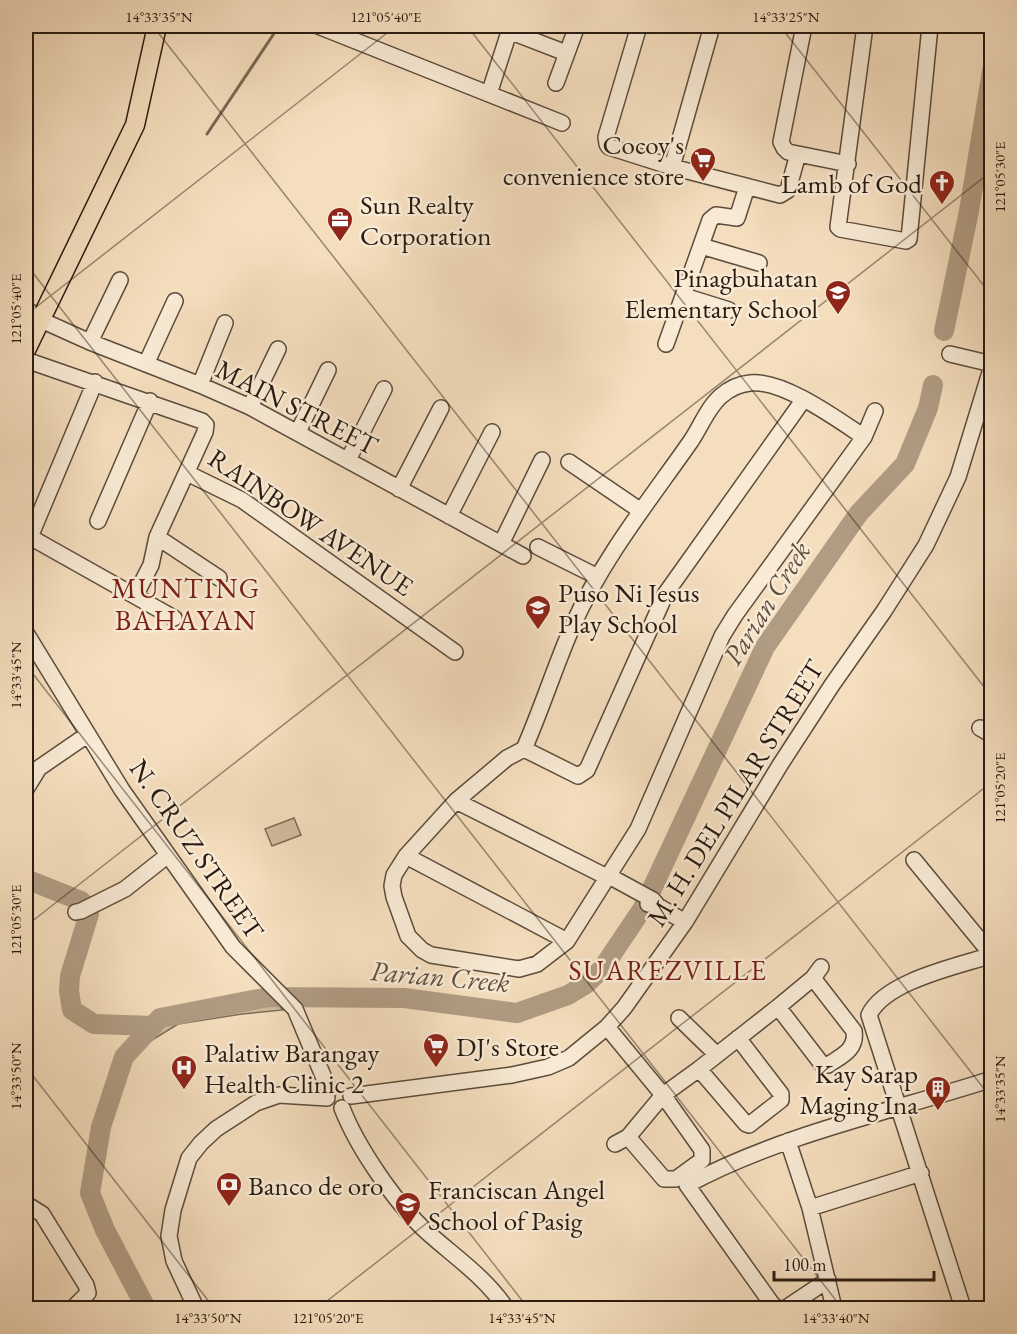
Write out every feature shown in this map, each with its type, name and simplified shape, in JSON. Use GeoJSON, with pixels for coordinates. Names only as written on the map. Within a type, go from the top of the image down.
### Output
{"type":"FeatureCollection","features":[{"type":"Feature","properties":{"kind":"main road"},"geometry":{"type":"LineString","coordinates":[[26,350],[34,325],[135,125],[157,26]]}},
{"type":"Feature","properties":{"kind":"street"},"geometry":{"type":"LineString","coordinates":[[318,26],[562,123]]}},
{"type":"Feature","properties":{"kind":"street"},"geometry":{"type":"LineString","coordinates":[[556,83],[577,26]]}},
{"type":"Feature","properties":{"kind":"street"},"geometry":{"type":"LineString","coordinates":[[639,26],[606,137],[606,144],[609,147],[672,167],[777,195],[786,193],[792,182],[798,154]]}},
{"type":"Feature","properties":{"kind":"street"},"geometry":{"type":"LineString","coordinates":[[672,167],[712,26]]}},
{"type":"Feature","properties":{"kind":"street"},"geometry":{"type":"LineString","coordinates":[[804,26],[781,142],[784,148],[798,154],[848,164]]}},
{"type":"Feature","properties":{"kind":"street"},"geometry":{"type":"LineString","coordinates":[[865,26],[838,229],[906,241],[909,239],[930,26]]}},
{"type":"Feature","properties":{"kind":"street"},"geometry":{"type":"LineString","coordinates":[[489,94],[510,28],[566,53]]}},
{"type":"Feature","properties":{"kind":"street"},"geometry":{"type":"LineString","coordinates":[[666,344],[712,216],[738,217],[747,187]]}},
{"type":"Feature","properties":{"kind":"street"},"geometry":{"type":"LineString","coordinates":[[701,246],[759,263]]}},
{"type":"Feature","properties":{"kind":"street"},"geometry":{"type":"LineString","coordinates":[[90,342],[120,280]]}},
{"type":"Feature","properties":{"kind":"street"},"geometry":{"type":"LineString","coordinates":[[684,296],[729,310]]}},
{"type":"Feature","properties":{"kind":"street"},"geometry":{"type":"LineString","coordinates":[[146,364],[175,301]]}},
{"type":"Feature","properties":{"kind":"street","name":"MAIN STREET"},"geometry":{"type":"LineString","coordinates":[[26,309],[34,325],[90,342],[250,407],[523,556]]}},
{"type":"Feature","properties":{"kind":"street"},"geometry":{"type":"LineString","coordinates":[[200,385],[225,323]]}},
{"type":"Feature","properties":{"kind":"street"},"geometry":{"type":"LineString","coordinates":[[250,407],[278,349]]}},
{"type":"Feature","properties":{"kind":"street"},"geometry":{"type":"LineString","coordinates":[[950,354],[992,365]]}},
{"type":"Feature","properties":{"kind":"street","name":"RAINBOW AVENUE"},"geometry":{"type":"LineString","coordinates":[[26,360],[150,401],[202,421],[206,425],[187,473],[242,500],[455,652]]}},
{"type":"Feature","properties":{"kind":"street","name":"M. H. DEL PILAR STREET"},"geometry":{"type":"LineString","coordinates":[[347,1102],[548,1067],[569,1058],[607,1027],[624,1008],[685,922],[780,765],[926,545],[958,477],[992,365]]}},
{"type":"Feature","properties":{"kind":"street"},"geometry":{"type":"LineString","coordinates":[[298,432],[328,370]]}},
{"type":"Feature","properties":{"kind":"street"},"geometry":{"type":"LineString","coordinates":[[94,382],[30,537],[174,618]]}},
{"type":"Feature","properties":{"kind":"street"},"geometry":{"type":"LineString","coordinates":[[864,437],[804,399],[770,384],[741,385],[722,395],[715,402],[692,439],[604,565],[573,625],[524,748],[507,758],[456,801],[406,856],[392,880],[393,897],[408,936],[422,950],[440,958],[519,969],[537,964],[567,942],[638,829],[722,636],[864,437],[874,411]]}},
{"type":"Feature","properties":{"kind":"street"},"geometry":{"type":"LineString","coordinates":[[348,460],[384,389]]}},
{"type":"Feature","properties":{"kind":"street"},"geometry":{"type":"LineString","coordinates":[[524,748],[578,776],[587,770],[666,593],[804,399]]}},
{"type":"Feature","properties":{"kind":"street"},"geometry":{"type":"LineString","coordinates":[[98,521],[150,401]]}},
{"type":"Feature","properties":{"kind":"street"},"geometry":{"type":"LineString","coordinates":[[399,489],[441,408]]}},
{"type":"Feature","properties":{"kind":"street"},"geometry":{"type":"LineString","coordinates":[[449,516],[492,432]]}},
{"type":"Feature","properties":{"kind":"street"},"geometry":{"type":"LineString","coordinates":[[501,544],[542,460]]}},
{"type":"Feature","properties":{"kind":"street"},"geometry":{"type":"LineString","coordinates":[[569,462],[641,511]]}},
{"type":"Feature","properties":{"kind":"street"},"geometry":{"type":"LineString","coordinates":[[135,596],[152,565],[157,537],[187,473]]}},
{"type":"Feature","properties":{"kind":"street"},"geometry":{"type":"LineString","coordinates":[[157,537],[219,578]]}},
{"type":"Feature","properties":{"kind":"street"},"geometry":{"type":"LineString","coordinates":[[538,547],[598,577]]}},
{"type":"Feature","properties":{"kind":"street","name":"N. CRUZ STREET"},"geometry":{"type":"LineString","coordinates":[[26,636],[87,735],[233,947],[291,1004],[328,1094]]}},
{"type":"Feature","properties":{"kind":"street"},"geometry":{"type":"LineString","coordinates":[[26,789],[39,768],[87,735]]}},
{"type":"Feature","properties":{"kind":"street"},"geometry":{"type":"LineString","coordinates":[[456,801],[606,877],[685,922]]}},
{"type":"Feature","properties":{"kind":"street"},"geometry":{"type":"LineString","coordinates":[[81,911],[125,889],[168,855]]}},
{"type":"Feature","properties":{"kind":"street"},"geometry":{"type":"LineString","coordinates":[[406,856],[567,942]]}},
{"type":"Feature","properties":{"kind":"street"},"geometry":{"type":"LineString","coordinates":[[914,860],[992,955],[906,982],[891,992],[871,1011],[870,1019],[963,1308]]}},
{"type":"Feature","properties":{"kind":"street"},"geometry":{"type":"LineString","coordinates":[[607,1027],[663,1095],[702,1150],[702,1160],[676,1179],[664,1179],[622,1141],[663,1095],[778,1007],[817,972],[854,1031],[855,1039],[852,1047],[828,1065],[821,1063],[778,1007]]}},
{"type":"Feature","properties":{"kind":"street"},"geometry":{"type":"LineString","coordinates":[[679,1018],[717,1055]]}},
{"type":"Feature","properties":{"kind":"street"},"geometry":{"type":"LineString","coordinates":[[699,1069],[743,1123],[749,1125],[781,1100],[781,1094],[738,1038]]}},
{"type":"Feature","properties":{"kind":"street"},"geometry":{"type":"LineString","coordinates":[[828,1280],[775,1307],[687,1185],[722,1166],[788,1141],[992,1079]]}},
{"type":"Feature","properties":{"kind":"street"},"geometry":{"type":"LineString","coordinates":[[196,1308],[174,1262],[169,1236],[189,1158],[216,1129],[256,1103],[279,1095],[328,1094],[336,1085],[344,1086],[349,1127],[363,1151],[414,1219],[483,1279],[506,1308]]}},
{"type":"Feature","properties":{"kind":"street"},"geometry":{"type":"LineString","coordinates":[[788,1141],[810,1208],[828,1280],[832,1308]]}},
{"type":"Feature","properties":{"kind":"street"},"geometry":{"type":"LineString","coordinates":[[810,1208],[921,1173]]}},
{"type":"Feature","properties":{"kind":"street"},"geometry":{"type":"LineString","coordinates":[[26,1204],[42,1214],[86,1285],[88,1293],[73,1308]]}},
{"type":"Feature","properties":{"kind":"shaded area"},"geometry":{"type":"Polygon","coordinates":[[[294,818],[301,835],[272,846],[265,829],[294,818]]]}},
{"type":"Feature","properties":{"kind":"shaded area"},"geometry":{"type":"Polygon","coordinates":[[[278,1004],[283,1010],[178,1024],[149,1042],[146,1038],[156,1028],[181,1015],[214,1009],[278,1004]]]}},
{"type":"Feature","properties":{"kind":"waterway"},"geometry":{"type":"LineString","coordinates":[[207,134],[279,26]]}},
{"type":"Feature","properties":{"kind":"waterway","name":"Parian Creek"},"geometry":{"type":"LineString","coordinates":[[944,331],[969,211],[992,71]]}},
{"type":"Feature","properties":{"kind":"waterway","name":"Parian Creek"},"geometry":{"type":"LineString","coordinates":[[146,1308],[105,1230],[90,1193],[101,1127],[124,1057],[160,1018],[269,997],[404,998],[517,1013],[568,995],[586,984],[602,969],[643,908],[765,647],[859,513],[905,464],[928,408],[933,385]]}},
{"type":"Feature","properties":{"kind":"waterway"},"geometry":{"type":"LineString","coordinates":[[26,879],[81,901],[89,914],[70,976],[69,991],[72,1010],[94,1024],[153,1026]]}},
{"type":"Feature","properties":{"kind":"place","name":"Cocoy's convenience store"},"geometry":{"type":"Point","coordinates":[703,183]}},
{"type":"Feature","properties":{"kind":"place","name":"Lamb of God"},"geometry":{"type":"Point","coordinates":[942,206]}},
{"type":"Feature","properties":{"kind":"place","name":"Sun Realty Corporation"},"geometry":{"type":"Point","coordinates":[340,243]}},
{"type":"Feature","properties":{"kind":"place","name":"Pinagbuhatan Elementary School"},"geometry":{"type":"Point","coordinates":[838,316]}},
{"type":"Feature","properties":{"kind":"place","name":"Puso Ni Jesus Play School"},"geometry":{"type":"Point","coordinates":[538,631]}},
{"type":"Feature","properties":{"kind":"place","name":"DJ's Store"},"geometry":{"type":"Point","coordinates":[436,1069]}},
{"type":"Feature","properties":{"kind":"place","name":"Palatiw Barangay Health Clinic 2"},"geometry":{"type":"Point","coordinates":[184,1091]}},
{"type":"Feature","properties":{"kind":"place","name":"Kay Sarap Maging Ina"},"geometry":{"type":"Point","coordinates":[938,1112]}},
{"type":"Feature","properties":{"kind":"place","name":"Banco de oro"},"geometry":{"type":"Point","coordinates":[229,1208]}},
{"type":"Feature","properties":{"kind":"place","name":"Franciscan Angel School of Pasig"},"geometry":{"type":"Point","coordinates":[408,1228]}},
{"type":"Feature","properties":{"kind":"district","name":"MUNTING BAHAYAN"},"geometry":{"type":"Point","coordinates":[186,604]}},
{"type":"Feature","properties":{"kind":"district","name":"SUAREZVILLE"},"geometry":{"type":"Point","coordinates":[668,970]}}]}
